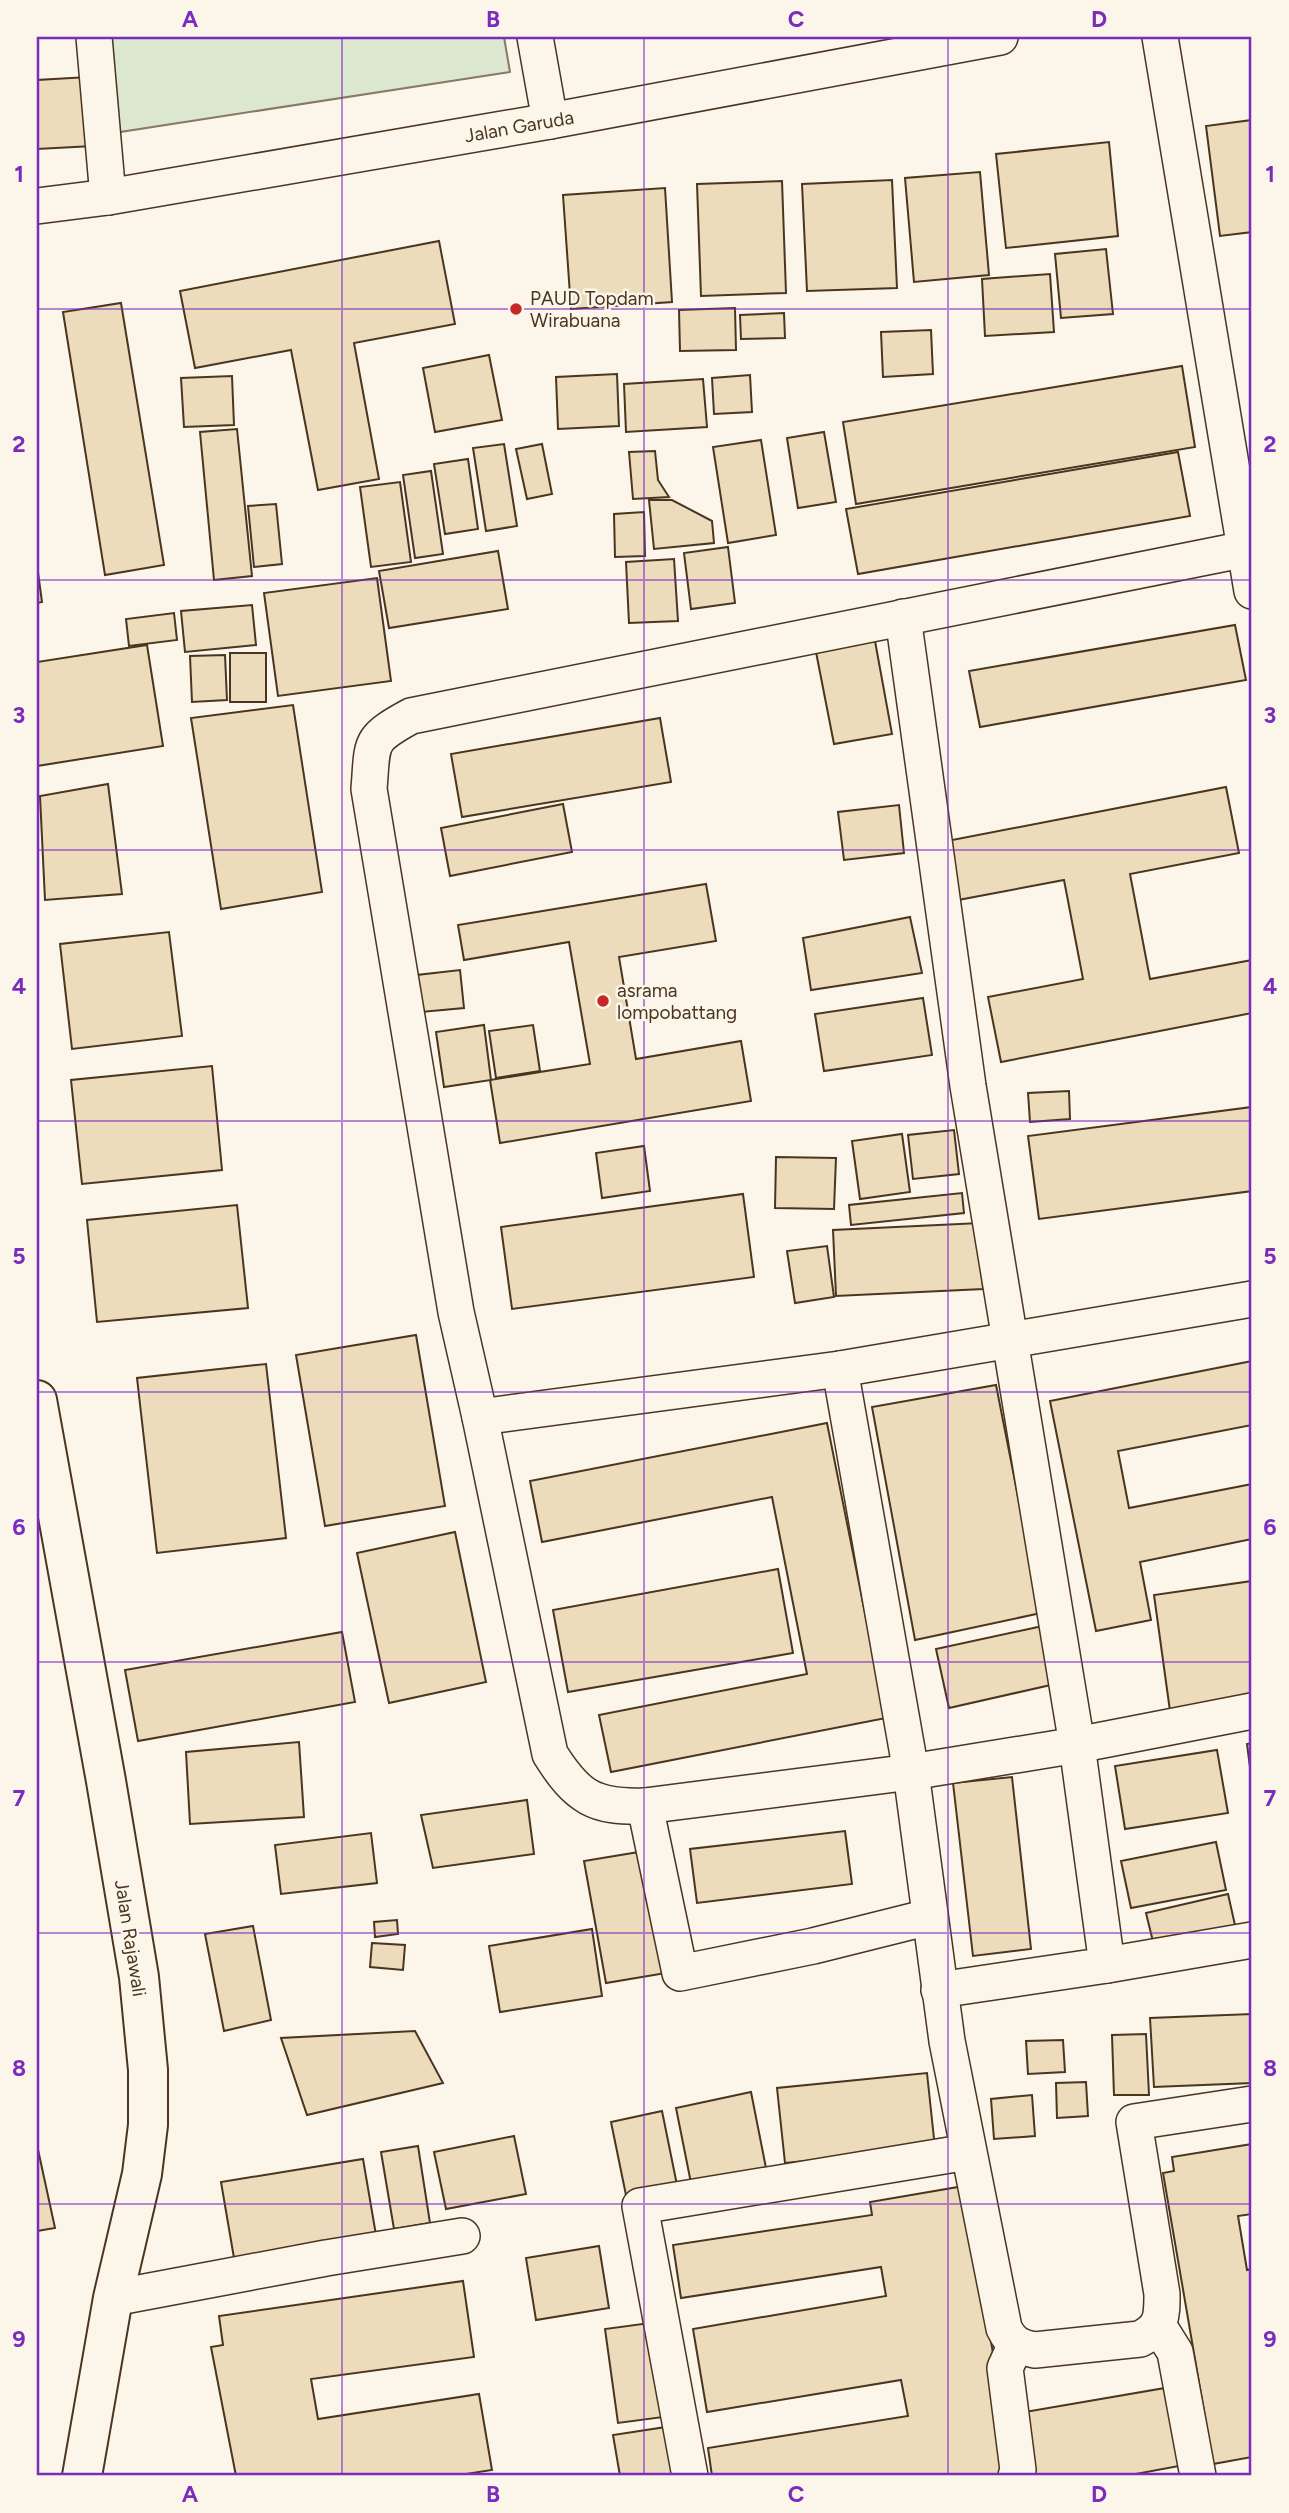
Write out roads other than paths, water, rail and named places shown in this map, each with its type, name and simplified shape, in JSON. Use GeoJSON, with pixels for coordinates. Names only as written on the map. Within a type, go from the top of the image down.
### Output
{"type":"FeatureCollection","features":[{"type":"Feature","properties":{"kind":"main road","name":"Jalan Rajawali"},"geometry":{"type":"LineString","coordinates":[[37,1400],[111,1807],[139,1978],[148,2070],[148,2125],[142,2174],[114,2298],[82,2476]]}},
{"type":"Feature","properties":{"kind":"street"},"geometry":{"type":"LineString","coordinates":[[94,37],[108,197]]}},
{"type":"Feature","properties":{"kind":"street"},"geometry":{"type":"LineString","coordinates":[[535,37],[550,121]]}},
{"type":"Feature","properties":{"kind":"street","name":"Jalan Garuda"},"geometry":{"type":"LineString","coordinates":[[37,206],[108,197],[550,121],[1000,37]]}},
{"type":"Feature","properties":{"kind":"street"},"geometry":{"type":"LineString","coordinates":[[1160,37],[1252,591]]}},
{"type":"Feature","properties":{"kind":"street"},"geometry":{"type":"LineString","coordinates":[[1246,549],[411,716],[386,730],[372,745],[369,789],[456,1312],[550,1754],[565,1777],[585,1796],[615,1807],[645,1806],[911,1772],[1077,1745],[1252,1711]]}},
{"type":"Feature","properties":{"kind":"street"},"geometry":{"type":"LineString","coordinates":[[903,617],[968,1086],[1077,1745],[1107,1965]]}},
{"type":"Feature","properties":{"kind":"street"},"geometry":{"type":"LineString","coordinates":[[480,1417],[840,1369],[1252,1298]]}},
{"type":"Feature","properties":{"kind":"street"},"geometry":{"type":"LineString","coordinates":[[840,1369],[911,1772],[947,2042],[1004,2328],[1010,2341],[1022,2348],[1035,2350],[1140,2339],[1152,2334],[1162,2315],[1162,2294],[1134,2122],[1252,2104]]}},
{"type":"Feature","properties":{"kind":"street"},"geometry":{"type":"LineString","coordinates":[[645,1806],[680,1973],[813,1946],[929,1917]]}},
{"type":"Feature","properties":{"kind":"street"},"geometry":{"type":"LineString","coordinates":[[940,1997],[1252,1940]]}},
{"type":"Feature","properties":{"kind":"street"},"geometry":{"type":"LineString","coordinates":[[690,2476],[640,2206],[968,2152]]}},
{"type":"Feature","properties":{"kind":"street"},"geometry":{"type":"LineString","coordinates":[[114,2298],[326,2258],[462,2236]]}},
{"type":"Feature","properties":{"kind":"street"},"geometry":{"type":"LineString","coordinates":[[1158,2325],[1175,2352],[1198,2476]]}},
{"type":"Feature","properties":{"kind":"street"},"geometry":{"type":"LineString","coordinates":[[1016,2344],[1005,2368],[1018,2470],[1016,2476]]}},
{"type":"Feature","properties":{"kind":"place","name":"PAUD Topdam Wirabuana"},"geometry":{"type":"Point","coordinates":[516,309]}},
{"type":"Feature","properties":{"kind":"place","name":"asrama lompobattang"},"geometry":{"type":"Point","coordinates":[603,1001]}}]}
